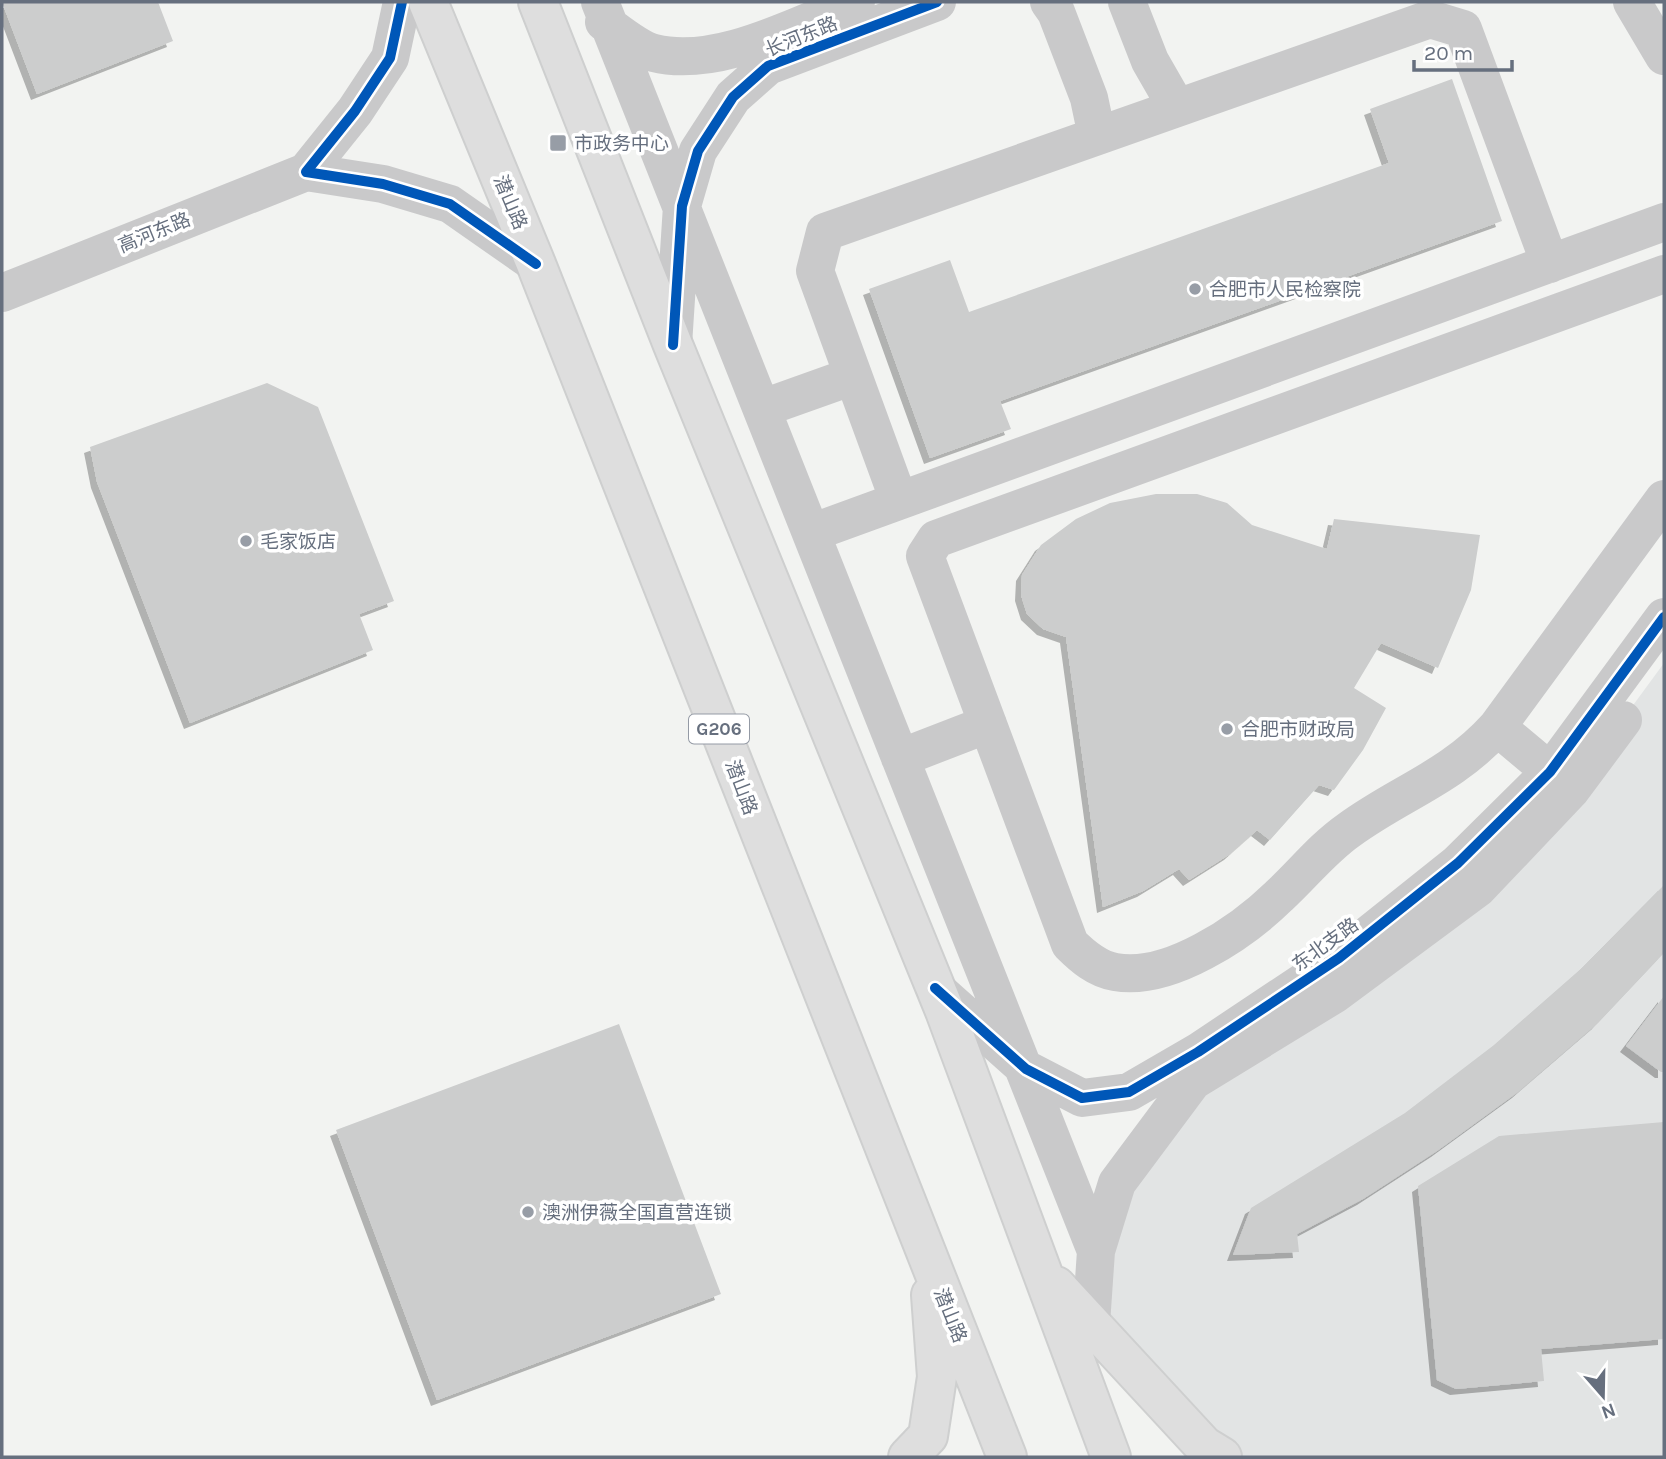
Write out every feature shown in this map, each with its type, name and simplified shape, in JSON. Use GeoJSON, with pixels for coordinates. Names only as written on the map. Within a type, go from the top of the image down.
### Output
{"type":"FeatureCollection","features":[{"type":"Feature","properties":{"kind":"main road","name":"潜山路"},"geometry":{"type":"LineString","coordinates":[[428,2],[537,264],[1007,1457]]}},
{"type":"Feature","properties":{"kind":"main road"},"geometry":{"type":"LineString","coordinates":[[538,2],[673,345],[935,988],[1111,1457]]}},
{"type":"Feature","properties":{"kind":"main road"},"geometry":{"type":"LineString","coordinates":[[908,1457],[928,1436],[937,1377],[929,1258]]}},
{"type":"Feature","properties":{"kind":"main road"},"geometry":{"type":"LineString","coordinates":[[1042,1271],[1204,1446],[1222,1457]]}},
{"type":"Feature","properties":{"kind":"street"},"geometry":{"type":"LineString","coordinates":[[401,2],[390,58],[355,111],[306,172],[383,184],[450,204],[537,264]]}},
{"type":"Feature","properties":{"kind":"street","name":"长河东路"},"geometry":{"type":"LineString","coordinates":[[575,2],[605,14],[652,53],[693,57],[738,48],[856,2]]}},
{"type":"Feature","properties":{"kind":"street","name":"长河东路"},"geometry":{"type":"LineString","coordinates":[[673,345],[682,206],[698,151],[733,97],[768,66],[937,2]]}},
{"type":"Feature","properties":{"kind":"street"},"geometry":{"type":"LineString","coordinates":[[1049,2],[1056,12],[1089,98],[1097,136]]}},
{"type":"Feature","properties":{"kind":"street"},"geometry":{"type":"LineString","coordinates":[[1127,2],[1150,61],[1177,108]]}},
{"type":"Feature","properties":{"kind":"street"},"geometry":{"type":"LineString","coordinates":[[1632,2],[1664,56]]}},
{"type":"Feature","properties":{"kind":"street"},"geometry":{"type":"LineString","coordinates":[[605,14],[1096,1251]]}},
{"type":"Feature","properties":{"kind":"street"},"geometry":{"type":"LineString","coordinates":[[899,501],[815,271],[825,232],[1430,19],[1463,29],[1550,264]]}},
{"type":"Feature","properties":{"kind":"street","name":"高河东路"},"geometry":{"type":"LineString","coordinates":[[2,293],[306,172]]}},
{"type":"Feature","properties":{"kind":"street"},"geometry":{"type":"LineString","coordinates":[[811,533],[1664,222]]}},
{"type":"Feature","properties":{"kind":"street"},"geometry":{"type":"LineString","coordinates":[[1664,274],[936,539],[925,556],[1070,944],[1088,961],[1114,972],[1142,974],[1199,954],[1244,926],[1280,896],[1325,848],[1353,827],[1442,776],[1476,750],[1497,727],[1664,499]]}},
{"type":"Feature","properties":{"kind":"street"},"geometry":{"type":"LineString","coordinates":[[762,408],[853,376]]}},
{"type":"Feature","properties":{"kind":"street","name":"东北支路"},"geometry":{"type":"LineString","coordinates":[[935,988],[1026,1069],[1082,1098],[1129,1092],[1198,1052],[1339,958],[1561,781],[1664,617]]}},
{"type":"Feature","properties":{"kind":"street","name":"东北支路"},"geometry":{"type":"LineString","coordinates":[[1091,1324],[1096,1251],[1117,1183],[1194,1081],[1335,994],[1478,888],[1561,781],[1664,663]]}},
{"type":"Feature","properties":{"kind":"street"},"geometry":{"type":"LineString","coordinates":[[900,758],[988,724]]}},
{"type":"Feature","properties":{"kind":"street"},"geometry":{"type":"LineString","coordinates":[[1497,727],[1561,781]]}},
{"type":"Feature","properties":{"kind":"shaded area"},"geometry":{"type":"Polygon","coordinates":[[[1664,663],[1664,1457],[1222,1457],[1091,1324],[1096,1251],[1193,1081],[1571,790],[1664,663]]]}},
{"type":"Feature","properties":{"kind":"building"},"geometry":{"type":"Polygon","coordinates":[[[2,2],[158,2],[173,41],[37,94],[2,2]]]}},
{"type":"Feature","properties":{"kind":"building"},"geometry":{"type":"Polygon","coordinates":[[[1452,79],[1502,221],[1000,401],[1011,429],[930,458],[869,289],[950,260],[969,312],[1389,163],[1370,109],[1452,79]]]}},
{"type":"Feature","properties":{"kind":"building","name":"毛家饭店"},"geometry":{"type":"Polygon","coordinates":[[[267,383],[318,407],[394,601],[359,614],[373,650],[190,723],[97,482],[90,447],[267,383]]]}},
{"type":"Feature","properties":{"kind":"building","name":"合肥市财政局"},"geometry":{"type":"Polygon","coordinates":[[[1156,494],[1197,494],[1227,503],[1252,525],[1327,549],[1334,519],[1480,535],[1471,590],[1438,668],[1381,643],[1354,688],[1386,708],[1363,750],[1334,790],[1319,785],[1270,840],[1257,830],[1230,854],[1189,880],[1179,869],[1143,891],[1103,907],[1066,637],[1043,629],[1027,614],[1021,595],[1022,575],[1041,545],[1076,519],[1110,503],[1156,494]]]}},
{"type":"Feature","properties":{"kind":"building"},"geometry":{"type":"Polygon","coordinates":[[[1664,885],[1664,953],[1598,1023],[1518,1092],[1437,1151],[1363,1199],[1297,1234],[1299,1252],[1233,1255],[1251,1208],[1405,1113],[1494,1045],[1583,967],[1664,885]]]}},
{"type":"Feature","properties":{"kind":"building"},"geometry":{"type":"Polygon","coordinates":[[[1664,996],[1664,1072],[1661,1072],[1626,1046],[1664,996]]]}},
{"type":"Feature","properties":{"kind":"building","name":"澳洲伊薇全国直营连锁"},"geometry":{"type":"Polygon","coordinates":[[[619,1024],[721,1294],[437,1400],[336,1130],[619,1024]]]}},
{"type":"Feature","properties":{"kind":"building"},"geometry":{"type":"Polygon","coordinates":[[[1664,1122],[1664,1339],[1541,1349],[1544,1381],[1456,1389],[1437,1380],[1418,1186],[1499,1136],[1664,1122]]]}},
{"type":"Feature","properties":{"kind":"cycle path"},"geometry":{"type":"LineString","coordinates":[[402,2],[390,58],[355,111],[306,172],[383,184],[450,204],[536,264]]}},
{"type":"Feature","properties":{"kind":"cycle path"},"geometry":{"type":"LineString","coordinates":[[673,345],[682,206],[698,151],[733,97],[768,66],[937,2]]}},
{"type":"Feature","properties":{"kind":"cycle path"},"geometry":{"type":"LineString","coordinates":[[935,988],[1026,1069],[1082,1098],[1129,1092],[1198,1052],[1339,958],[1458,863],[1550,772],[1664,617]]}},
{"type":"Feature","properties":{"kind":"place","name":"市政务中心"},"geometry":{"type":"Point","coordinates":[558,143]}},
{"type":"Feature","properties":{"kind":"place","name":"合肥市人民检察院"},"geometry":{"type":"Point","coordinates":[1195,289]}},
{"type":"Feature","properties":{"kind":"place","name":"毛家饭店"},"geometry":{"type":"Point","coordinates":[246,541]}},
{"type":"Feature","properties":{"kind":"place","name":"合肥市财政局"},"geometry":{"type":"Point","coordinates":[1227,729]}},
{"type":"Feature","properties":{"kind":"place","name":"澳洲伊薇全国直营连锁"},"geometry":{"type":"Point","coordinates":[528,1212]}}]}
